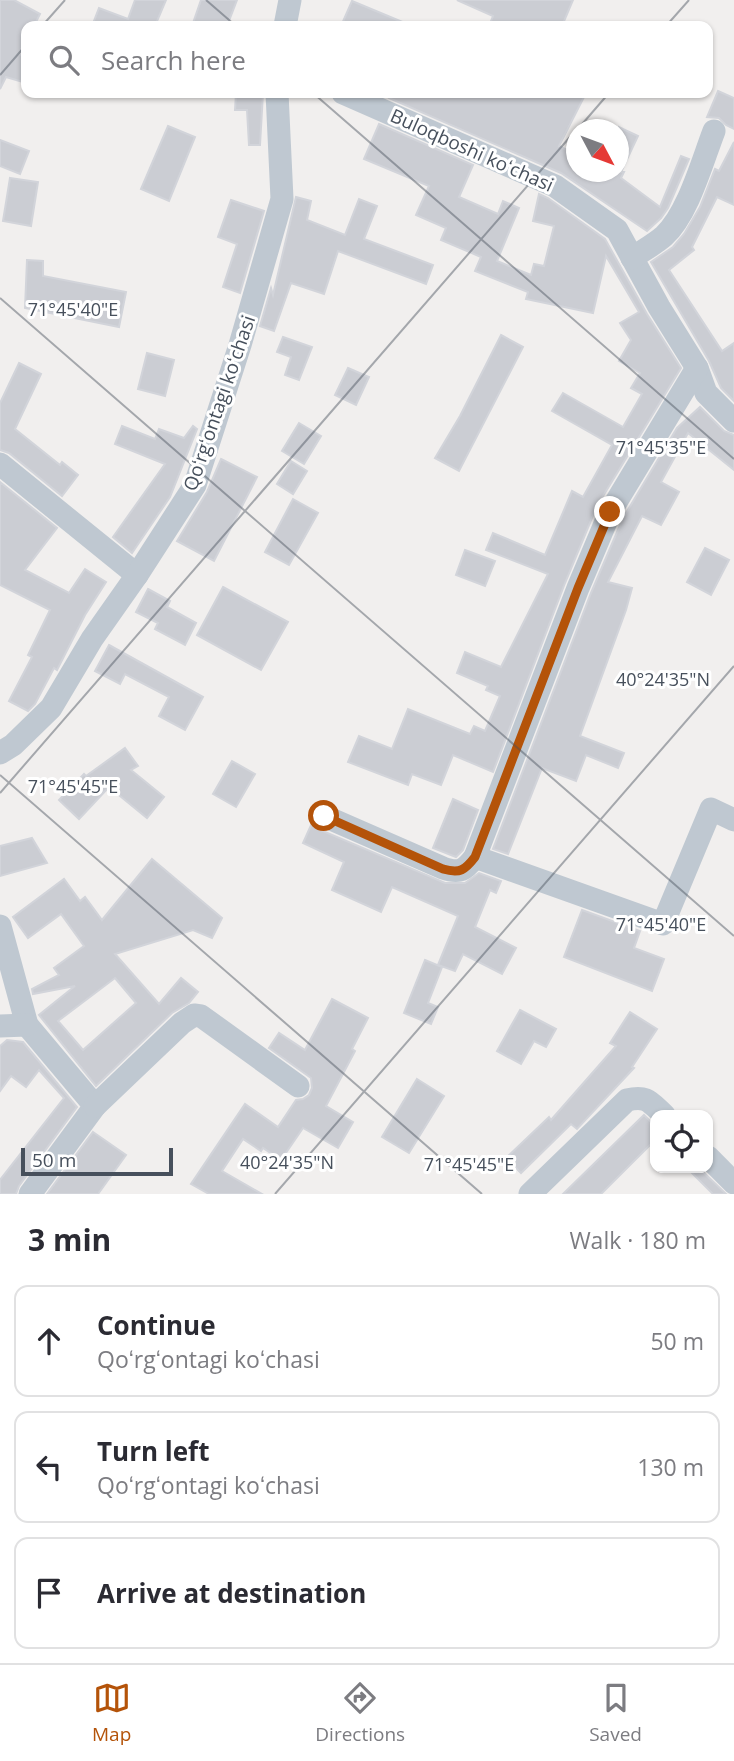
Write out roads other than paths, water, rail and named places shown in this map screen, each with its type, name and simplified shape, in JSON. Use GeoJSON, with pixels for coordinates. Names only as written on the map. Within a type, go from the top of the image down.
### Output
{"type":"FeatureCollection","features":[{"type":"Feature","properties":{"kind":"street"},"geometry":{"type":"LineString","coordinates":[[286,21],[290,0]]}},
{"type":"Feature","properties":{"kind":"street","name":"Qoʻrgʻontagi koʻchasi"},"geometry":{"type":"LineString","coordinates":[[4,745],[51,708],[92,639],[195,485],[240,345],[282,199],[277,98]]}},
{"type":"Feature","properties":{"kind":"street","name":"Buloqboshi koʻchasi"},"geometry":{"type":"LineString","coordinates":[[354,98],[555,186],[617,230],[659,307],[697,368],[706,393],[734,421]]}},
{"type":"Feature","properties":{"kind":"street"},"geometry":{"type":"LineString","coordinates":[[632,258],[665,235],[676,220],[714,131]]}},
{"type":"Feature","properties":{"kind":"street"},"geometry":{"type":"LineString","coordinates":[[324,816],[456,873],[466,870],[475,857],[578,588],[610,512],[697,368]]}},
{"type":"Feature","properties":{"kind":"street"},"geometry":{"type":"LineString","coordinates":[[0,464],[137,575]]}},
{"type":"Feature","properties":{"kind":"street"},"geometry":{"type":"LineString","coordinates":[[475,857],[663,925],[711,809],[734,820]]}},
{"type":"Feature","properties":{"kind":"street"},"geometry":{"type":"LineString","coordinates":[[0,926],[27,1025],[95,1106]]}},
{"type":"Feature","properties":{"kind":"street"},"geometry":{"type":"LineString","coordinates":[[30,1194],[95,1106],[182,1023],[194,1015],[201,1016],[298,1086]]}},
{"type":"Feature","properties":{"kind":"street"},"geometry":{"type":"LineString","coordinates":[[0,1026],[27,1025]]}},
{"type":"Feature","properties":{"kind":"street"},"geometry":{"type":"LineString","coordinates":[[530,1194],[627,1100],[640,1097],[659,1110]]}},
{"type":"Feature","properties":{"kind":"street"},"geometry":{"type":"LineString","coordinates":[[713,1162],[734,1183]]}}]}
